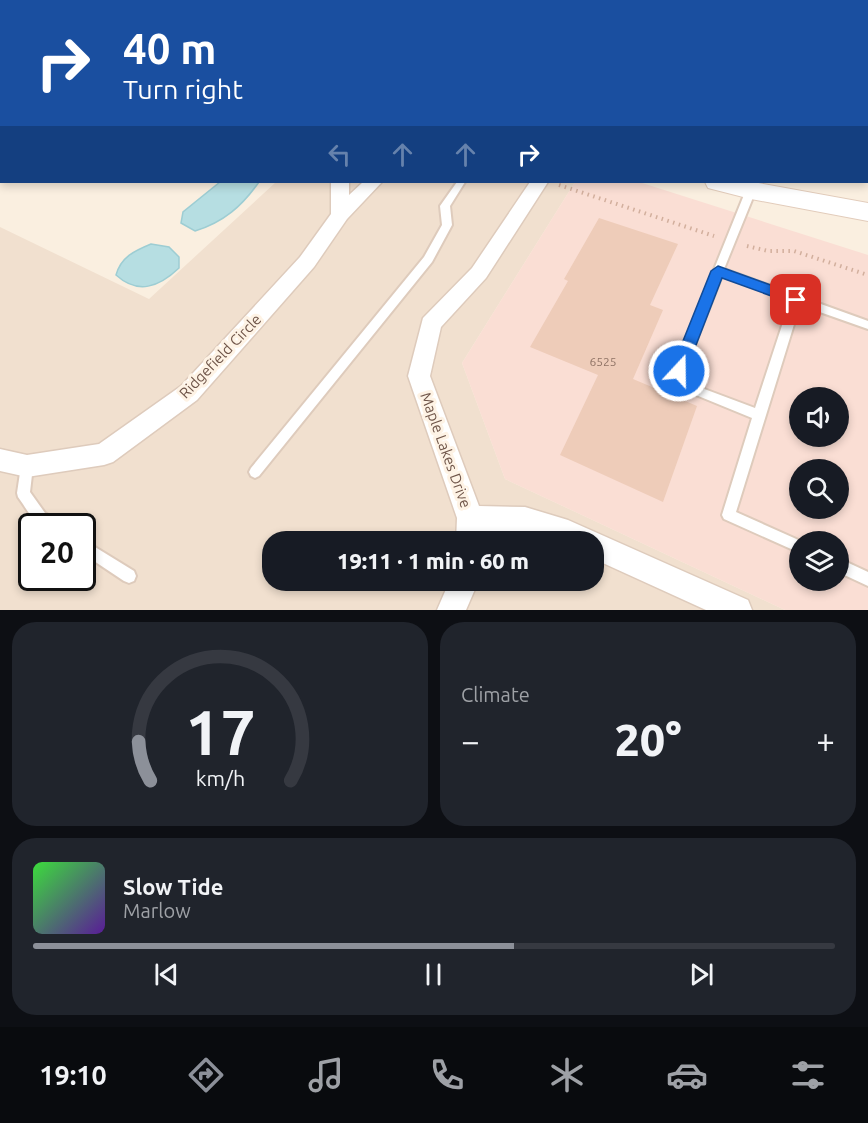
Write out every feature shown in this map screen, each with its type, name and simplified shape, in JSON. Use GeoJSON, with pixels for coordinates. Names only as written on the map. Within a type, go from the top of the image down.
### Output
{"type":"FeatureCollection","features":[{"type":"Feature","properties":{"kind":"main road"},"geometry":{"type":"LineString","coordinates":[[722,183],[868,212]]}},
{"type":"Feature","properties":{"kind":"main road"},"geometry":{"type":"LineString","coordinates":[[751,190],[868,232]]}},
{"type":"Feature","properties":{"kind":"street"},"geometry":{"type":"LineString","coordinates":[[340,183],[340,215]]}},
{"type":"Feature","properties":{"kind":"street","name":"Ridgefield Circle"},"geometry":{"type":"LineString","coordinates":[[0,460],[27,466],[104,454],[189,393],[307,262],[340,215],[372,183]]}},
{"type":"Feature","properties":{"kind":"street","name":"Maple Lakes Drive"},"geometry":{"type":"LineString","coordinates":[[470,530],[419,376],[431,324],[479,273],[545,183]]}},
{"type":"Feature","properties":{"kind":"street"},"geometry":{"type":"LineString","coordinates":[[470,530],[525,519],[565,531]]}},
{"type":"Feature","properties":{"kind":"street"},"geometry":{"type":"LineString","coordinates":[[604,550],[738,610]]}},
{"type":"Feature","properties":{"kind":"street"},"geometry":{"type":"LineString","coordinates":[[451,610],[460,591]]}},
{"type":"Feature","properties":{"kind":"lane"},"geometry":{"type":"LineString","coordinates":[[255,472],[428,259],[447,225],[445,206],[459,183]]}},
{"type":"Feature","properties":{"kind":"lane"},"geometry":{"type":"LineString","coordinates":[[751,190],[679,371],[695,390],[759,416]]}},
{"type":"Feature","properties":{"kind":"lane"},"geometry":{"type":"LineString","coordinates":[[718,271],[868,325]]}},
{"type":"Feature","properties":{"kind":"lane"},"geometry":{"type":"LineString","coordinates":[[789,542],[729,515],[796,300]]}},
{"type":"Feature","properties":{"kind":"lane"},"geometry":{"type":"LineString","coordinates":[[27,466],[23,493],[37,513]]}},
{"type":"Feature","properties":{"kind":"lane"},"geometry":{"type":"LineString","coordinates":[[96,554],[129,576]]}},
{"type":"Feature","properties":{"kind":"lane"},"geometry":{"type":"LineString","coordinates":[[849,570],[868,579]]}},
{"type":"Feature","properties":{"kind":"path"},"geometry":{"type":"LineString","coordinates":[[549,183],[732,242],[768,251],[794,251],[868,275]]}},
{"type":"Feature","properties":{"kind":"shaded area"},"geometry":{"type":"Polygon","coordinates":[[[275,183],[574,183],[462,363],[505,479],[785,610],[0,610],[0,227],[149,299],[275,183]]]}},
{"type":"Feature","properties":{"kind":"shaded area"},"geometry":{"type":"Polygon","coordinates":[[[574,183],[642,183],[868,255],[868,610],[785,610],[505,479],[462,363],[574,183]]]}},
{"type":"Feature","properties":{"kind":"water"},"geometry":{"type":"Polygon","coordinates":[[[219,183],[258,183],[246,199],[224,218],[195,231],[181,223],[183,212],[219,183]]]}},
{"type":"Feature","properties":{"kind":"water"},"geometry":{"type":"Polygon","coordinates":[[[151,244],[169,247],[179,257],[179,268],[156,284],[140,287],[116,275],[121,264],[129,255],[151,244]]]}},
{"type":"Feature","properties":{"kind":"building"},"geometry":{"type":"Polygon","coordinates":[[[599,218],[678,244],[650,305],[663,310],[633,379],[697,406],[663,502],[560,455],[598,375],[530,347],[568,281],[564,279],[599,218]]]}},
{"type":"Feature","properties":{"kind":"route"},"geometry":{"type":"LineString","coordinates":[[679,371],[718,271],[796,300]]}}]}
